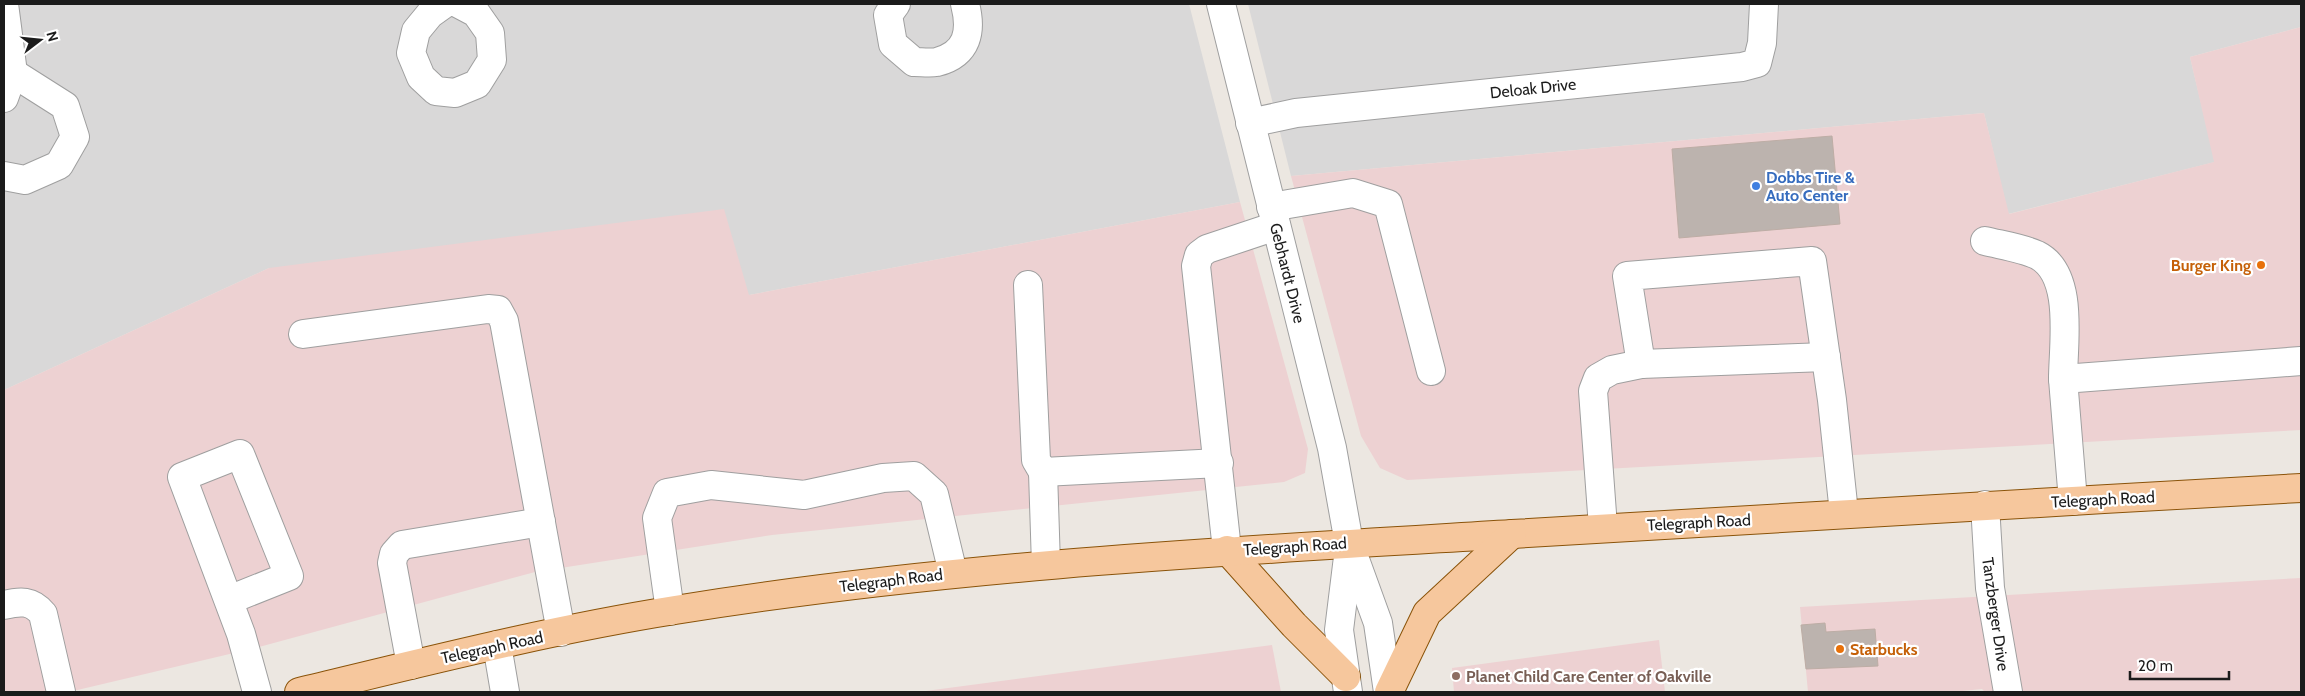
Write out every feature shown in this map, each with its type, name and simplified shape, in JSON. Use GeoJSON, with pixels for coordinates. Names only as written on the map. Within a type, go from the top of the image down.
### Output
{"type":"FeatureCollection","features":[{"type":"Feature","properties":{"kind":"main road","name":"Telegraph Road"},"geometry":{"type":"LineString","coordinates":[[299,692],[497,644],[670,610],[812,589],[953,573],[1227,550],[1349,542],[2301,488]]}},
{"type":"Feature","properties":{"kind":"main road"},"geometry":{"type":"LineString","coordinates":[[1389,692],[1428,613],[1512,534]]}},
{"type":"Feature","properties":{"kind":"main road"},"geometry":{"type":"LineString","coordinates":[[1227,550],[1347,685]]}},
{"type":"Feature","properties":{"kind":"street"},"geometry":{"type":"LineString","coordinates":[[4,4],[13,73],[4,98]]}},
{"type":"Feature","properties":{"kind":"street"},"geometry":{"type":"LineString","coordinates":[[444,4],[430,14],[416,31],[411,53],[422,77],[436,91],[455,93],[477,84],[492,60],[490,33],[476,13],[459,4]]}},
{"type":"Feature","properties":{"kind":"street"},"geometry":{"type":"LineString","coordinates":[[896,4],[888,16],[893,44],[914,62],[937,62],[957,52],[969,36],[969,16],[966,4]]}},
{"type":"Feature","properties":{"kind":"street","name":"Gebhardt Drive"},"geometry":{"type":"LineString","coordinates":[[1221,4],[1332,448],[1349,542]]}},
{"type":"Feature","properties":{"kind":"street","name":"Deloak Drive"},"geometry":{"type":"LineString","coordinates":[[1250,123],[1296,113],[1750,65],[1757,63],[1762,43],[1764,4]]}},
{"type":"Feature","properties":{"kind":"street"},"geometry":{"type":"LineString","coordinates":[[4,176],[25,180],[59,165],[75,137],[65,106],[13,73]]}},
{"type":"Feature","properties":{"kind":"street"},"geometry":{"type":"LineString","coordinates":[[1227,550],[1196,266],[1199,254],[1274,216],[1352,193],[1388,204],[1431,370]]}},
{"type":"Feature","properties":{"kind":"street"},"geometry":{"type":"LineString","coordinates":[[1985,241],[2038,256],[2055,272],[2064,294],[2063,379],[2073,501]]}},
{"type":"Feature","properties":{"kind":"street"},"geometry":{"type":"LineString","coordinates":[[1642,364],[1627,276],[1812,261],[1826,357],[1844,514]]}},
{"type":"Feature","properties":{"kind":"street"},"geometry":{"type":"LineString","coordinates":[[1028,285],[1036,460],[1043,472],[1046,565]]}},
{"type":"Feature","properties":{"kind":"street"},"geometry":{"type":"LineString","coordinates":[[304,334],[488,309],[498,310],[504,321],[561,632]]}},
{"type":"Feature","properties":{"kind":"street"},"geometry":{"type":"LineString","coordinates":[[1603,527],[1593,391],[1598,378],[1612,370],[1642,364],[1826,357]]}},
{"type":"Feature","properties":{"kind":"street"},"geometry":{"type":"LineString","coordinates":[[2063,379],[2301,362]]}},
{"type":"Feature","properties":{"kind":"street"},"geometry":{"type":"LineString","coordinates":[[229,600],[289,576],[240,454],[182,478],[241,634],[257,692]]}},
{"type":"Feature","properties":{"kind":"street"},"geometry":{"type":"LineString","coordinates":[[1043,472],[1219,464]]}},
{"type":"Feature","properties":{"kind":"street"},"geometry":{"type":"LineString","coordinates":[[670,610],[657,518],[667,493],[711,485],[804,495],[883,478],[914,476],[934,494],[953,573]]}},
{"type":"Feature","properties":{"kind":"street","name":"Tanzberger Drive"},"geometry":{"type":"LineString","coordinates":[[1985,505],[1990,588],[2008,692]]}},
{"type":"Feature","properties":{"kind":"street"},"geometry":{"type":"LineString","coordinates":[[411,665],[392,563],[394,554],[402,545],[541,522]]}},
{"type":"Feature","properties":{"kind":"street"},"geometry":{"type":"LineString","coordinates":[[1347,685],[1339,630],[1349,542]]}},
{"type":"Feature","properties":{"kind":"street"},"geometry":{"type":"LineString","coordinates":[[1349,542],[1378,623],[1389,692]]}},
{"type":"Feature","properties":{"kind":"street"},"geometry":{"type":"LineString","coordinates":[[4,605],[28,602],[36,605],[43,614],[61,692]]}},
{"type":"Feature","properties":{"kind":"street"},"geometry":{"type":"LineString","coordinates":[[497,644],[505,692]]}},
{"type":"Feature","properties":{"kind":"shaded area"},"geometry":{"type":"Polygon","coordinates":[[[4,4],[1189,4],[1240,202],[749,295],[269,268],[4,390],[4,4]]]}},
{"type":"Feature","properties":{"kind":"shaded area"},"geometry":{"type":"Polygon","coordinates":[[[1248,4],[2301,4],[2301,27],[2190,57],[2215,162],[2008,214],[1984,113],[1291,176],[1248,4]]]}},
{"type":"Feature","properties":{"kind":"shaded area"},"geometry":{"type":"Polygon","coordinates":[[[2301,27],[2301,430],[1407,480],[1380,468],[1361,436],[1291,176],[1984,113],[2009,214],[2214,162],[2190,57],[2301,27]]]}},
{"type":"Feature","properties":{"kind":"shaded area"},"geometry":{"type":"Polygon","coordinates":[[[1240,202],[1308,449],[1305,473],[1284,482],[772,535],[535,572],[259,647],[69,692],[4,692],[4,390],[269,268],[724,209],[749,295],[1240,202]]]}},
{"type":"Feature","properties":{"kind":"shaded area"},"geometry":{"type":"Polygon","coordinates":[[[2301,578],[2301,692],[1985,692],[1982,689],[1953,692],[1808,692],[1800,607],[2301,578]]]}},
{"type":"Feature","properties":{"kind":"shaded area"},"geometry":{"type":"Polygon","coordinates":[[[1659,640],[1665,692],[1454,692],[1452,668],[1659,640]]]}},
{"type":"Feature","properties":{"kind":"shaded area"},"geometry":{"type":"Polygon","coordinates":[[[1272,645],[1281,692],[918,692],[1272,645]]]}},
{"type":"Feature","properties":{"kind":"building","name":"Dobbs Tire & Auto Center"},"geometry":{"type":"Polygon","coordinates":[[[1832,136],[1840,224],[1679,238],[1672,149],[1832,136]]]}},
{"type":"Feature","properties":{"kind":"building","name":"Starbucks"},"geometry":{"type":"Polygon","coordinates":[[[1825,623],[1826,632],[1875,629],[1878,666],[1806,669],[1801,625],[1825,623]]]}},
{"type":"Feature","properties":{"kind":"place","name":"Dobbs Tire & Auto Center"},"geometry":{"type":"Point","coordinates":[1756,186]}},
{"type":"Feature","properties":{"kind":"place","name":"Burger King"},"geometry":{"type":"Point","coordinates":[2261,265]}},
{"type":"Feature","properties":{"kind":"place","name":"Starbucks"},"geometry":{"type":"Point","coordinates":[1840,649]}},
{"type":"Feature","properties":{"kind":"place","name":"Planet Child Care Center of Oakville"},"geometry":{"type":"Point","coordinates":[1456,676]}}]}
